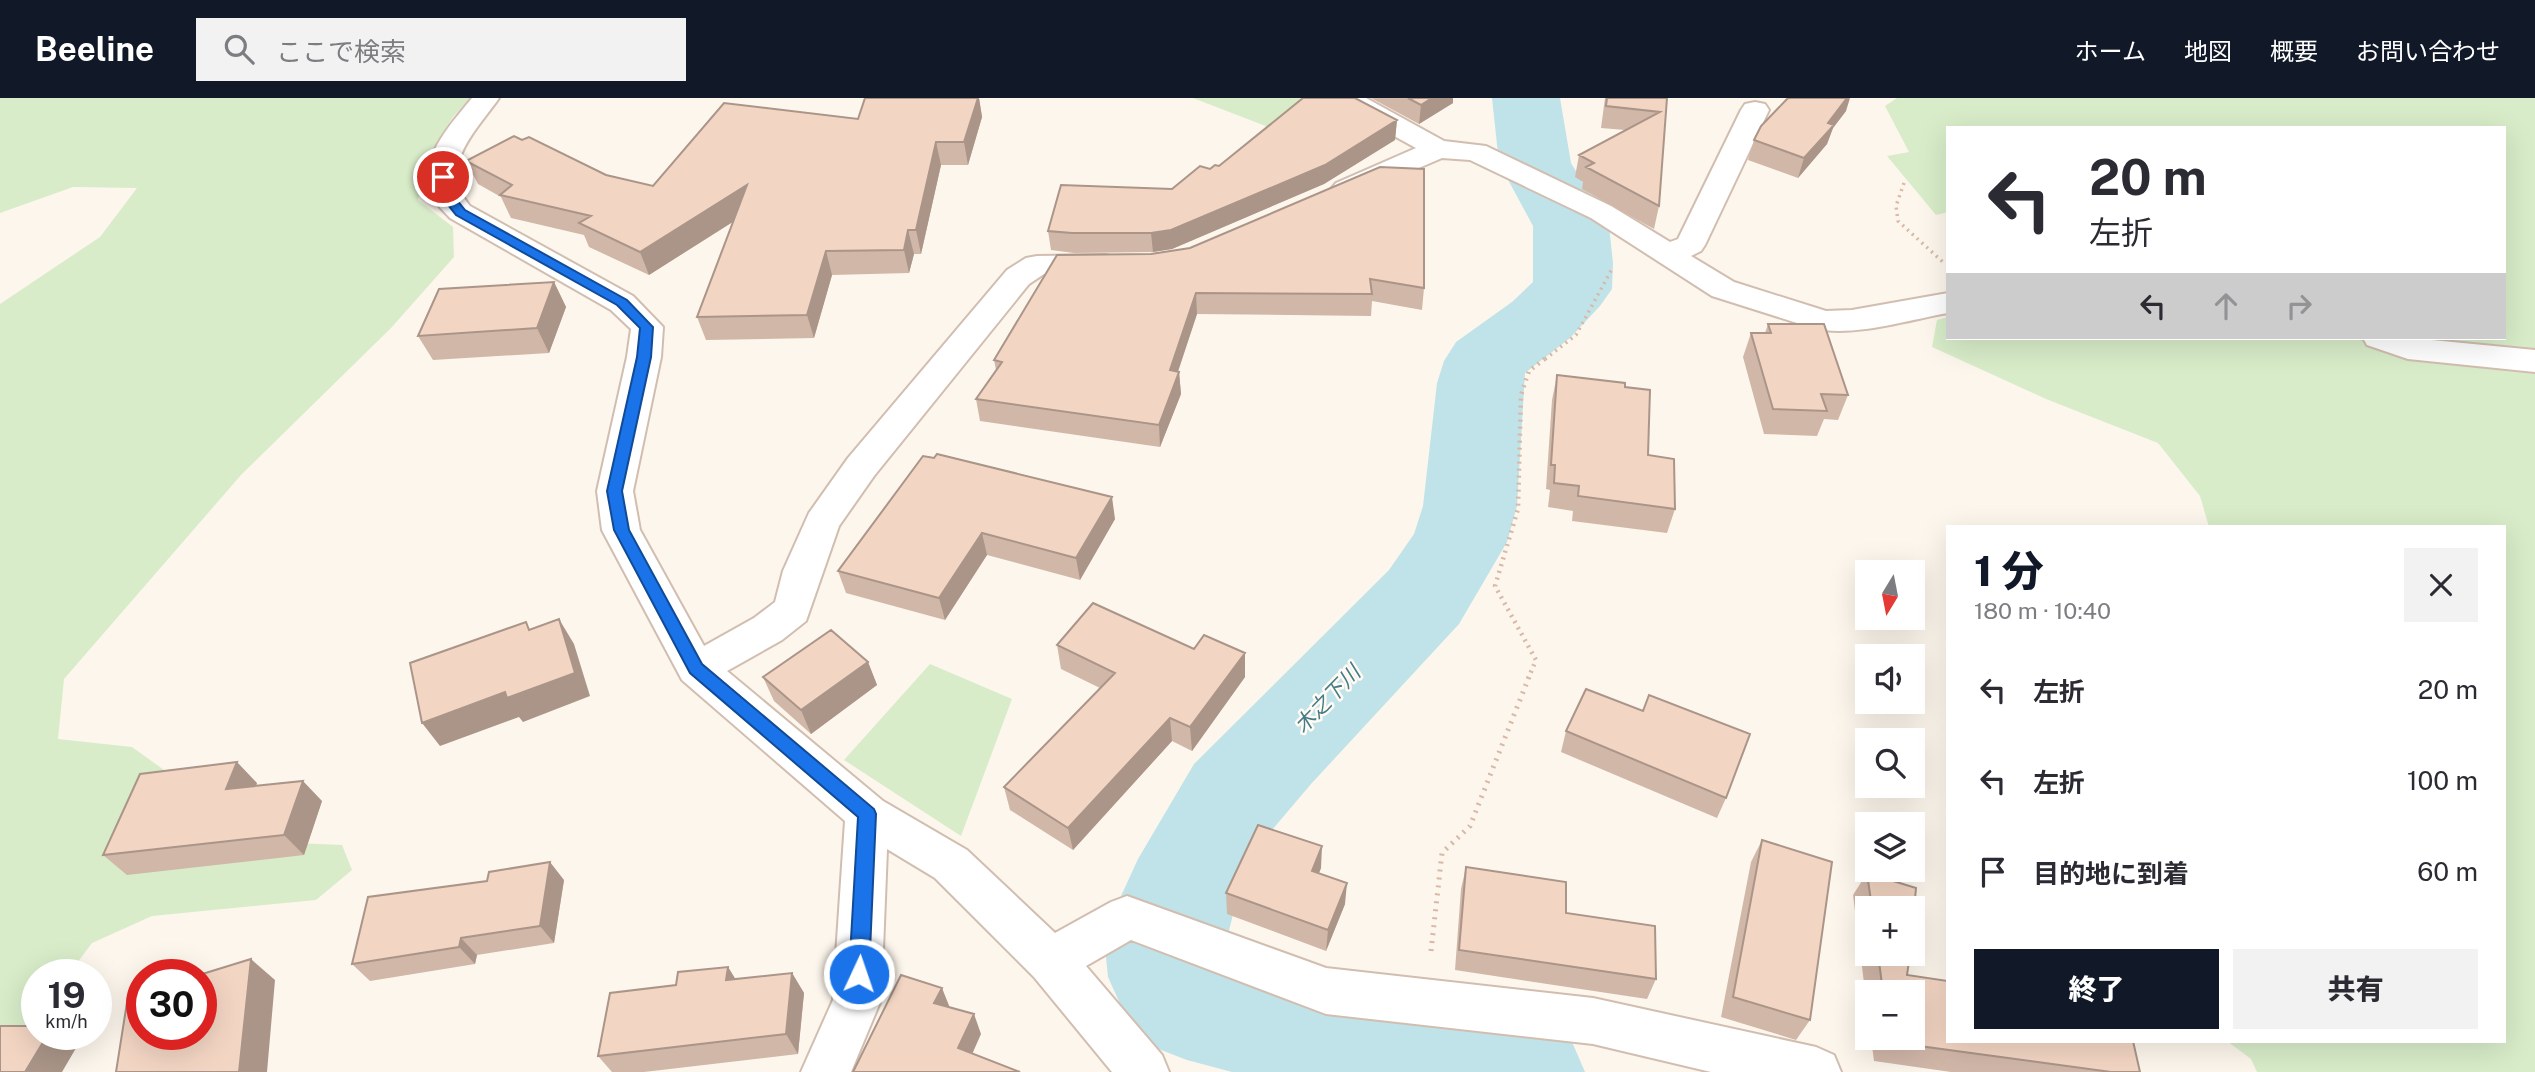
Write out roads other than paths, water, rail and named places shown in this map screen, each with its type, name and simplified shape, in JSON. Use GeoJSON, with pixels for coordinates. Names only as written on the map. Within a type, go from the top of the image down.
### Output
{"type":"FeatureCollection","features":[{"type":"Feature","properties":{"kind":"street"},"geometry":{"type":"LineString","coordinates":[[486,98],[449,147],[443,177],[447,196],[460,212],[622,303],[646,327],[644,357],[615,491],[621,530],[696,669],[867,814],[951,864],[1051,961],[1144,1072]]}},
{"type":"Feature","properties":{"kind":"street"},"geometry":{"type":"LineString","coordinates":[[1346,98],[1437,149],[1476,152],[1601,212],[1723,289],[1824,321],[1852,320],[1946,303]]}},
{"type":"Feature","properties":{"kind":"street"},"geometry":{"type":"LineString","coordinates":[[1670,254],[1690,246],[1755,110]]}},
{"type":"Feature","properties":{"kind":"street"},"geometry":{"type":"LineString","coordinates":[[1316,203],[1437,149]]}},
{"type":"Feature","properties":{"kind":"street"},"geometry":{"type":"LineString","coordinates":[[696,669],[768,629],[792,610],[802,571],[822,522],[861,467],[1018,277],[1037,265],[1140,264]]}},
{"type":"Feature","properties":{"kind":"street"},"geometry":{"type":"LineString","coordinates":[[2385,340],[2408,348],[2535,361]]}},
{"type":"Feature","properties":{"kind":"street"},"geometry":{"type":"LineString","coordinates":[[826,1072],[857,1000],[867,814]]}},
{"type":"Feature","properties":{"kind":"street"},"geometry":{"type":"LineString","coordinates":[[1051,961],[1127,917],[1326,991],[1593,1021],[1816,1072]]}},
{"type":"Feature","properties":{"kind":"waterway","name":"木之下川"},"geometry":{"type":"LineString","coordinates":[[1521,1072],[1404,1055],[1187,1002],[1169,977],[1165,947],[1179,896],[1233,797],[1273,752],[1424,597],[1459,542],[1470,506],[1480,383],[1486,361],[1541,320],[1572,289],[1574,263],[1571,226],[1535,163],[1526,98]]}}]}
